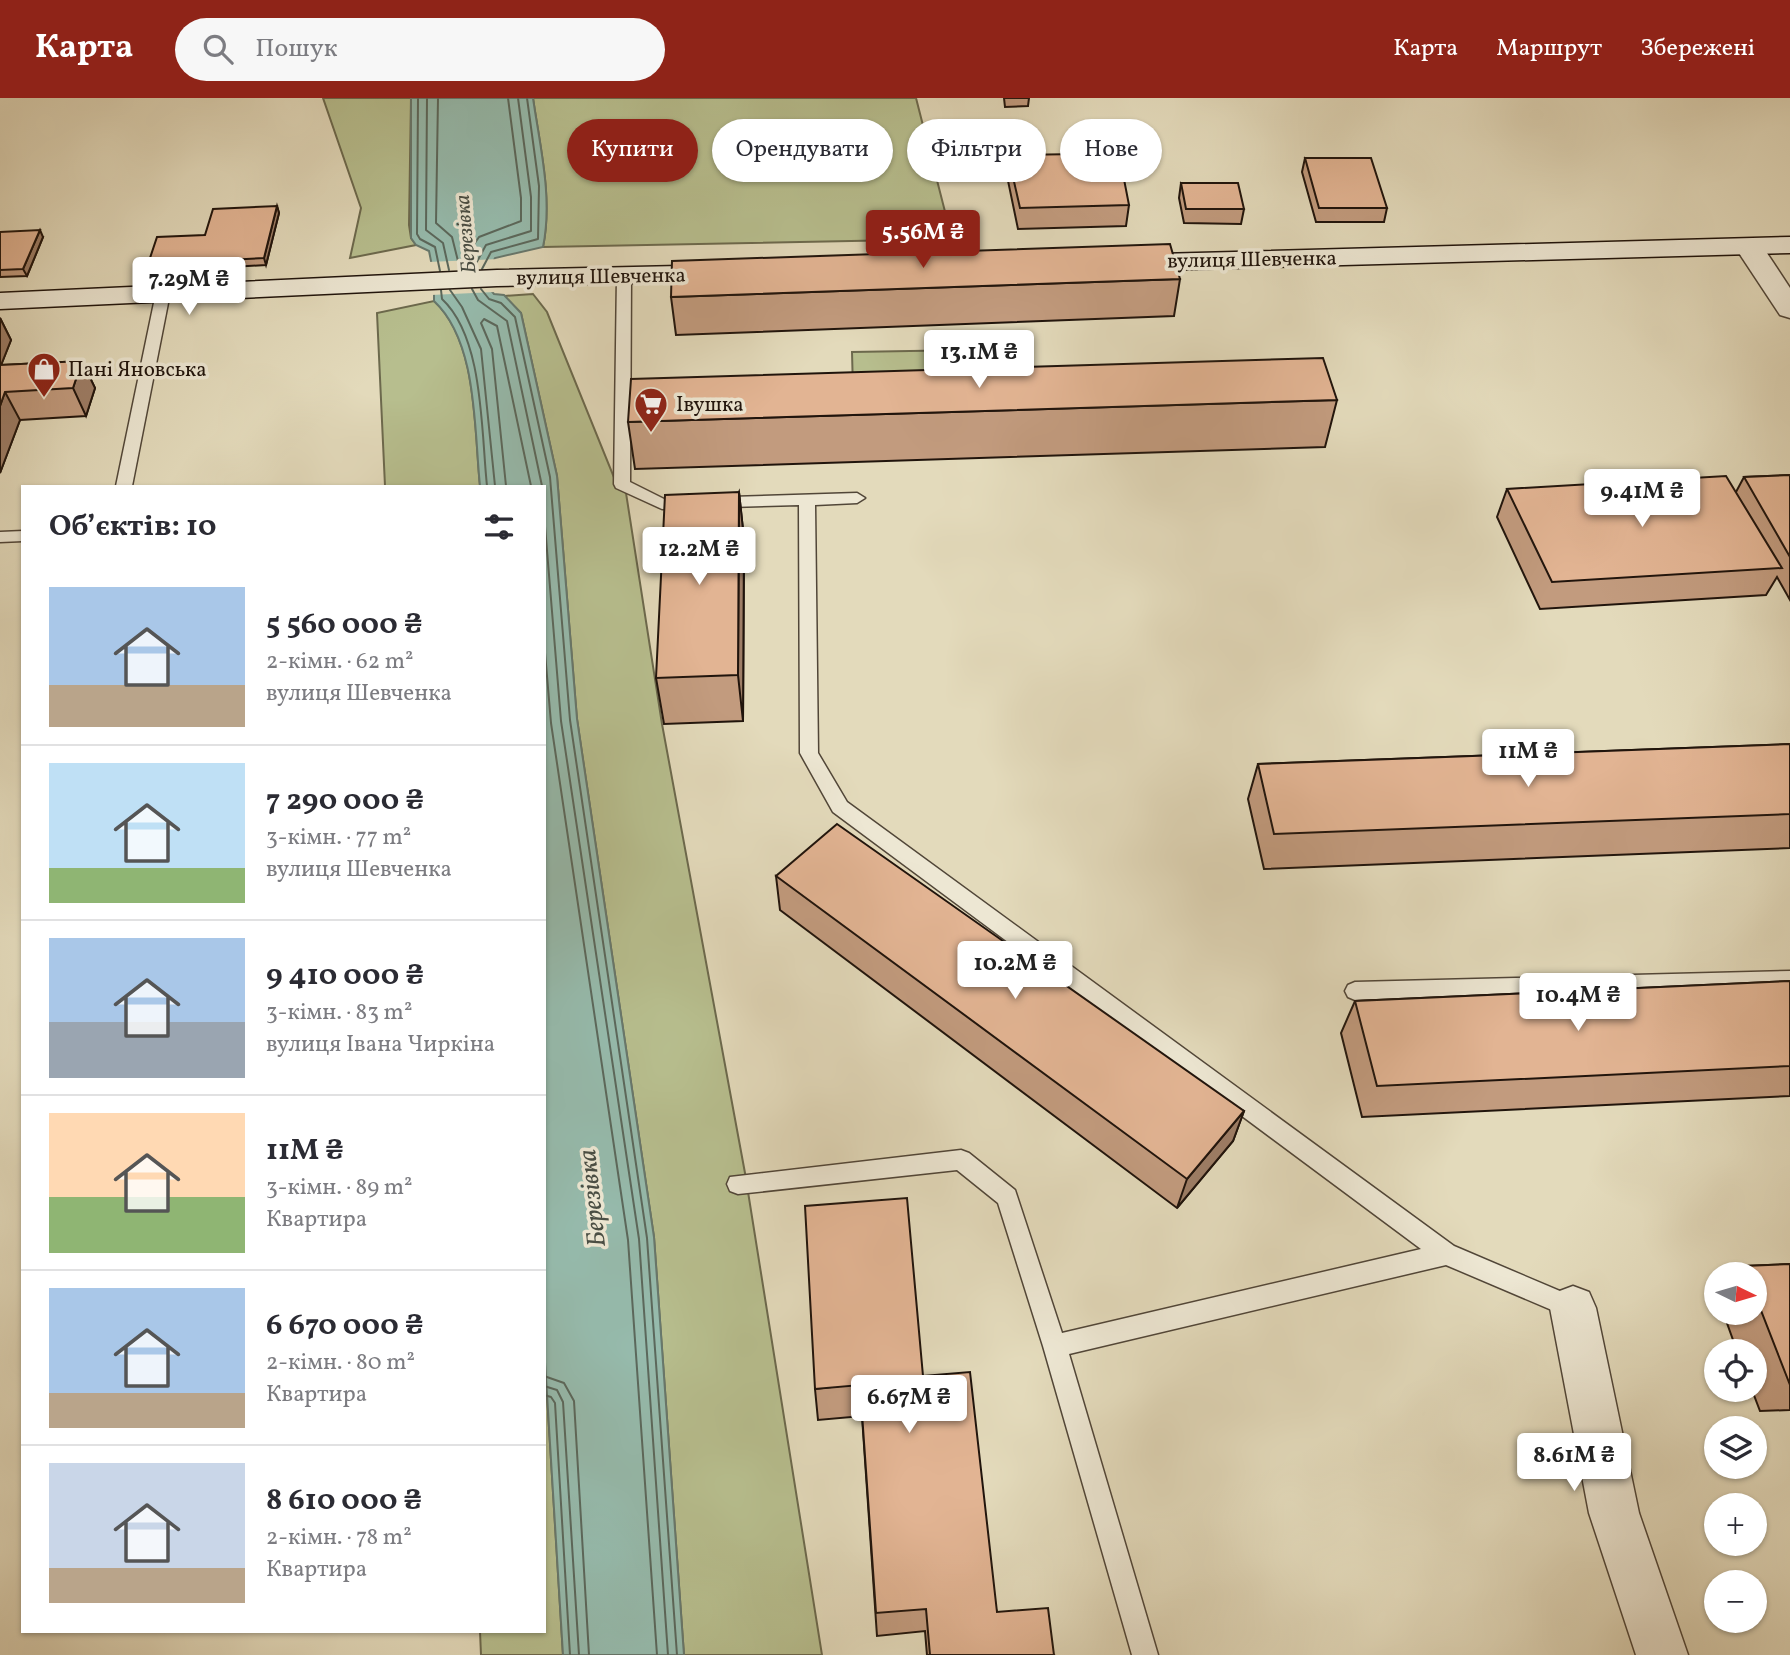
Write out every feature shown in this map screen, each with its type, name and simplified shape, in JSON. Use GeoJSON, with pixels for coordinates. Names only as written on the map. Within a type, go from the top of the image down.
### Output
{"type":"FeatureCollection","features":[{"type":"Feature","properties":{"kind":"main road","name":"вулиця Шевченка"},"geometry":{"type":"LineString","coordinates":[[1096,264],[1790,245]]}},
{"type":"Feature","properties":{"kind":"main road"},"geometry":{"type":"LineString","coordinates":[[1749,247],[1790,309]]}},
{"type":"Feature","properties":{"kind":"main road","name":"вулиця Шевченка"},"geometry":{"type":"LineString","coordinates":[[0,301],[497,278],[749,272]]}},
{"type":"Feature","properties":{"kind":"main road"},"geometry":{"type":"LineString","coordinates":[[1573,1308],[1614,1513],[1662,1655]]}},
{"type":"Feature","properties":{"kind":"lane"},"geometry":{"type":"LineString","coordinates":[[624,276],[622,484],[662,505],[857,498]]}},
{"type":"Feature","properties":{"kind":"lane"},"geometry":{"type":"LineString","coordinates":[[124,485],[163,293]]}},
{"type":"Feature","properties":{"kind":"lane"},"geometry":{"type":"LineString","coordinates":[[807,500],[809,752],[840,807],[1446,1254],[1573,1308]]}},
{"type":"Feature","properties":{"kind":"lane"},"geometry":{"type":"LineString","coordinates":[[0,537],[21,536]]}},
{"type":"Feature","properties":{"kind":"lane"},"geometry":{"type":"LineString","coordinates":[[1355,991],[1790,979]]}},
{"type":"Feature","properties":{"kind":"lane"},"geometry":{"type":"LineString","coordinates":[[737,1184],[961,1160],[1007,1197],[1055,1346],[1145,1655]]}},
{"type":"Feature","properties":{"kind":"lane"},"geometry":{"type":"LineString","coordinates":[[1055,1346],[1446,1254]]}},
{"type":"Feature","properties":{"kind":"shaded area"},"geometry":{"type":"Polygon","coordinates":[[[323,98],[411,98],[409,225],[411,238],[416,245],[350,258],[361,208],[323,98]]]}},
{"type":"Feature","properties":{"kind":"shaded area"},"geometry":{"type":"Polygon","coordinates":[[[533,98],[916,98],[921,119],[907,119],[907,182],[937,182],[952,239],[543,247],[547,210],[533,98]]]}},
{"type":"Feature","properties":{"kind":"shaded area"},"geometry":{"type":"Polygon","coordinates":[[[533,294],[547,312],[615,480],[626,493],[662,724],[745,1173],[822,1655],[684,1655],[654,1237],[577,719],[557,476],[521,313],[504,296],[533,294]]]}},
{"type":"Feature","properties":{"kind":"shaded area"},"geometry":{"type":"Polygon","coordinates":[[[434,301],[448,318],[459,339],[471,388],[480,485],[385,485],[377,313],[434,301]]]}},
{"type":"Feature","properties":{"kind":"shaded area"},"geometry":{"type":"Polygon","coordinates":[[[968,350],[971,388],[853,390],[852,352],[968,350]]]}},
{"type":"Feature","properties":{"kind":"shaded area"},"geometry":{"type":"Polygon","coordinates":[[[546,1379],[563,1655],[481,1655],[480,1633],[546,1633],[546,1379]]]}},
{"type":"Feature","properties":{"kind":"water","name":"Березівка"},"geometry":{"type":"Polygon","coordinates":[[[411,98],[533,98],[546,191],[543,247],[495,258],[488,272],[488,287],[494,294],[504,295],[521,313],[557,476],[577,719],[654,1237],[684,1655],[563,1655],[546,1379],[546,485],[480,485],[474,414],[466,363],[459,339],[448,318],[434,301],[434,276],[429,251],[416,245],[411,238],[411,98]]]}},
{"type":"Feature","properties":{"kind":"pier"},"geometry":{"type":"Polygon","coordinates":[[[499,259],[492,273],[491,286],[495,292],[431,295],[428,262],[499,259]]]}},
{"type":"Feature","properties":{"kind":"building"},"geometry":{"type":"Polygon","coordinates":[[[1046,154],[1060,154],[1060,182],[1125,182],[1129,205],[1020,208],[1014,182],[1046,182],[1046,154]]]}},
{"type":"Feature","properties":{"kind":"building"},"geometry":{"type":"Polygon","coordinates":[[[1305,158],[1371,158],[1387,208],[1319,208],[1305,158]]]}},
{"type":"Feature","properties":{"kind":"building"},"geometry":{"type":"Polygon","coordinates":[[[1181,183],[1238,183],[1244,209],[1186,209],[1181,183]]]}},
{"type":"Feature","properties":{"kind":"building"},"geometry":{"type":"Polygon","coordinates":[[[277,206],[264,258],[148,264],[157,237],[205,235],[213,209],[277,206]]]}},
{"type":"Feature","properties":{"kind":"building"},"geometry":{"type":"Polygon","coordinates":[[[40,230],[23,269],[0,270],[0,232],[40,230]]]}},
{"type":"Feature","properties":{"kind":"building"},"geometry":{"type":"Polygon","coordinates":[[[1170,244],[1180,279],[671,297],[672,261],[1170,244]]]}},
{"type":"Feature","properties":{"kind":"building"},"geometry":{"type":"Polygon","coordinates":[[[1323,358],[1337,400],[628,422],[631,379],[1323,358]]]}},
{"type":"Feature","properties":{"kind":"building"},"geometry":{"type":"Polygon","coordinates":[[[82,361],[73,388],[5,392],[0,406],[0,365],[82,361]]]}},
{"type":"Feature","properties":{"kind":"building"},"geometry":{"type":"Polygon","coordinates":[[[1790,475],[1790,557],[1744,477],[1790,475]]]}},
{"type":"Feature","properties":{"kind":"building"},"geometry":{"type":"Polygon","coordinates":[[[1726,476],[1782,568],[1552,582],[1507,489],[1726,476]]]}},
{"type":"Feature","properties":{"kind":"building"},"geometry":{"type":"Polygon","coordinates":[[[739,492],[738,675],[656,678],[665,495],[739,492]]]}},
{"type":"Feature","properties":{"kind":"building"},"geometry":{"type":"Polygon","coordinates":[[[1790,744],[1790,814],[1274,834],[1258,764],[1790,744]]]}},
{"type":"Feature","properties":{"kind":"building"},"geometry":{"type":"Polygon","coordinates":[[[837,824],[1244,1111],[1187,1179],[776,876],[837,824]]]}},
{"type":"Feature","properties":{"kind":"building"},"geometry":{"type":"Polygon","coordinates":[[[1790,981],[1790,1066],[1377,1086],[1355,1001],[1790,981]]]}},
{"type":"Feature","properties":{"kind":"building"},"geometry":{"type":"Polygon","coordinates":[[[907,1198],[923,1376],[970,1372],[997,1612],[1048,1608],[1054,1655],[930,1655],[926,1609],[876,1613],[860,1385],[815,1389],[805,1206],[907,1198]]]}},
{"type":"Feature","properties":{"kind":"building"},"geometry":{"type":"Polygon","coordinates":[[[1790,1264],[1790,1385],[1767,1325],[1768,1265],[1790,1264]]]}},
{"type":"Feature","properties":{"kind":"place","name":"Пані Яновська"},"geometry":{"type":"Point","coordinates":[44,399]}},
{"type":"Feature","properties":{"kind":"place","name":"Івушка"},"geometry":{"type":"Point","coordinates":[651,434]}}]}
